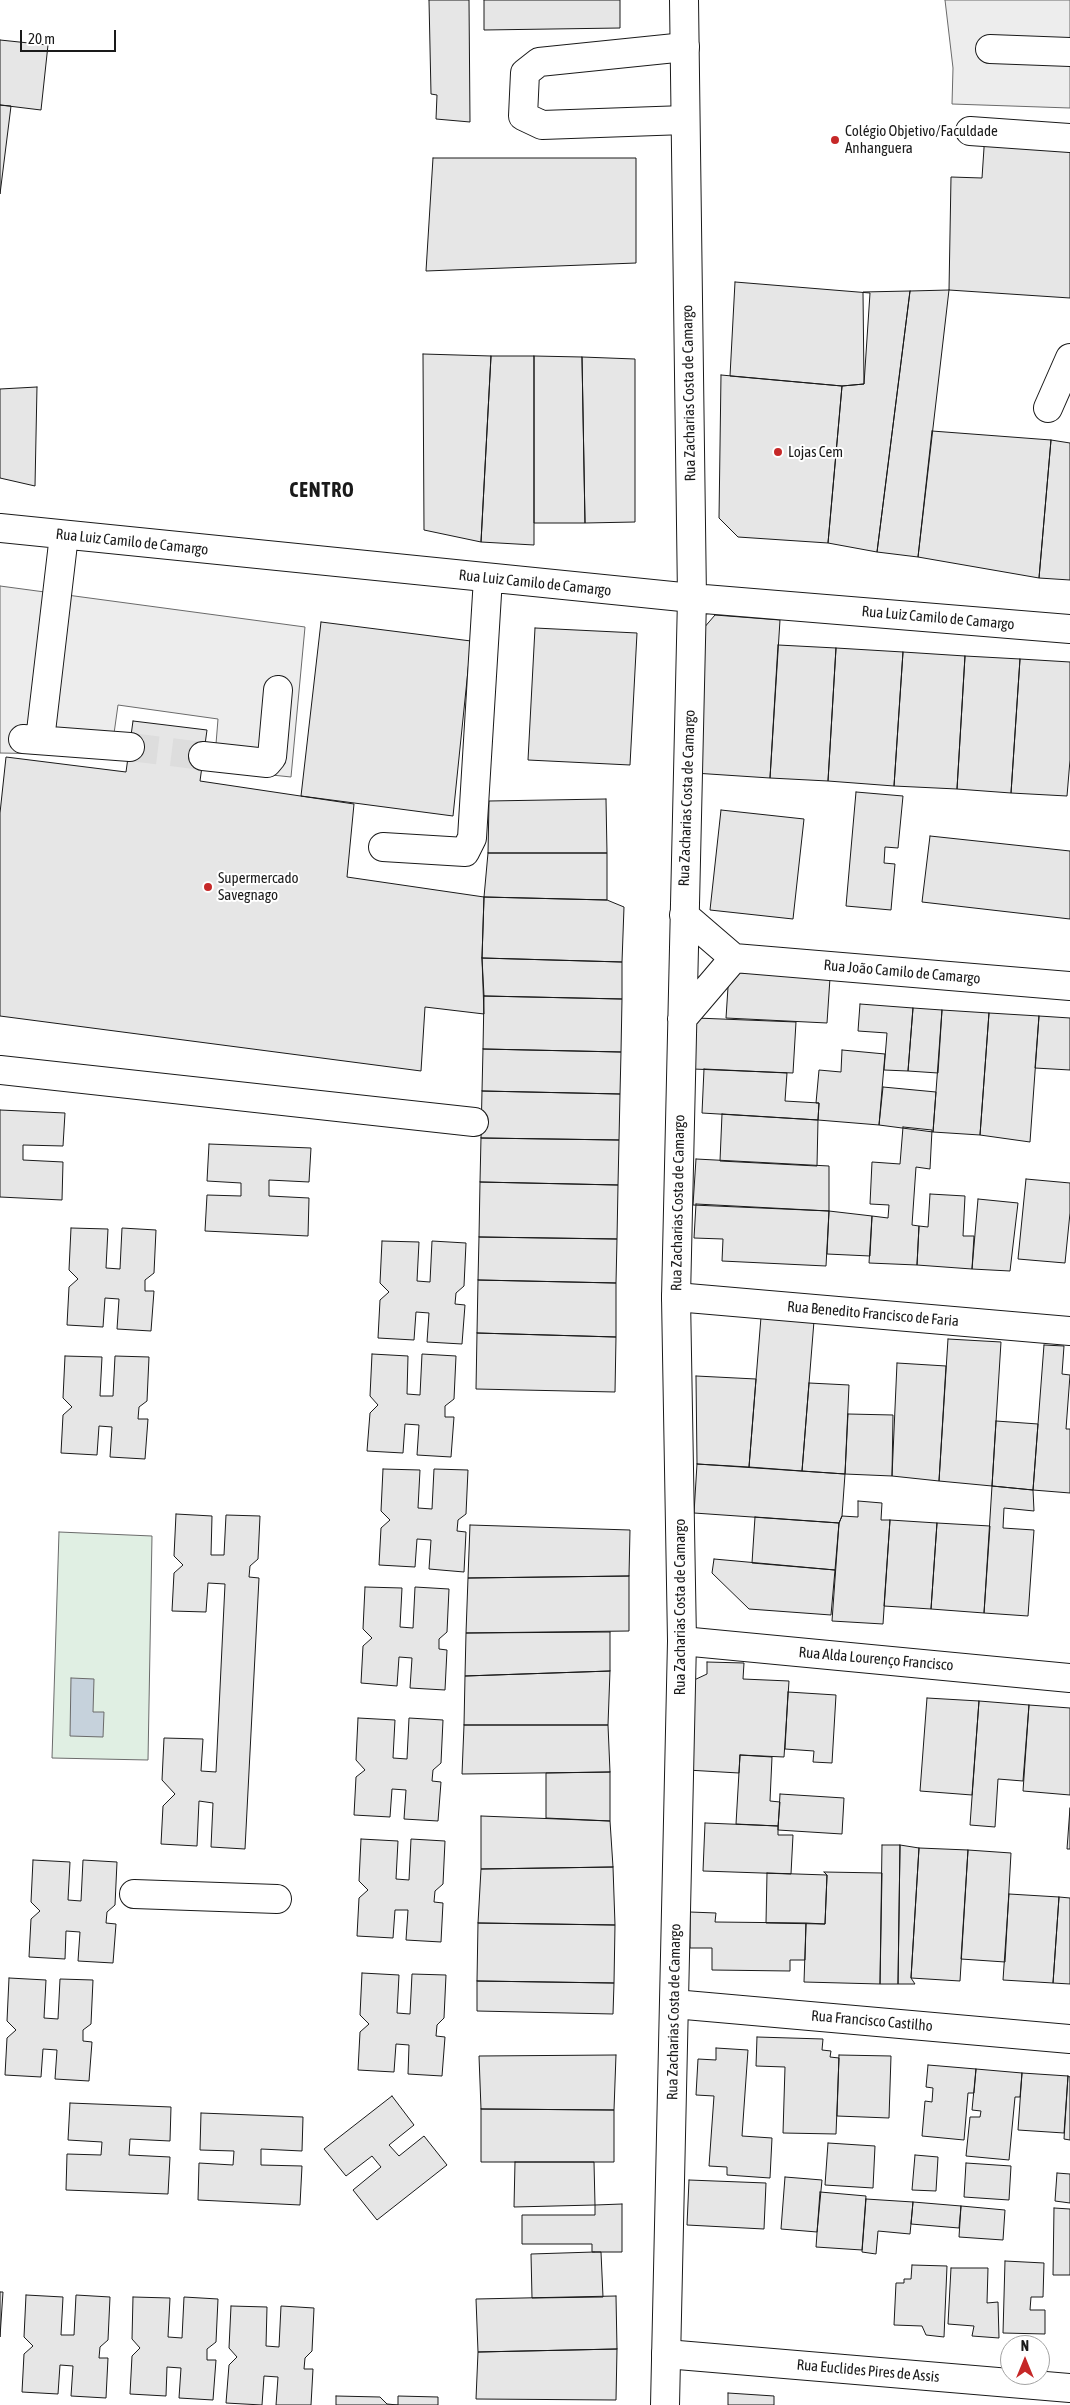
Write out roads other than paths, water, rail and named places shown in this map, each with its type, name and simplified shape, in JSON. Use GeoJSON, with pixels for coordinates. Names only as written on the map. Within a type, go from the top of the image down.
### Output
{"type":"FeatureCollection","features":[{"type":"Feature","properties":{"kind":"main road","name":"Rua Zacharias Costa de Camargo"},"geometry":{"type":"LineString","coordinates":[[665,2405],[682,1641],[676,1297],[692,598],[684,0]]}},
{"type":"Feature","properties":{"kind":"main road"},"geometry":{"type":"LineString","coordinates":[[684,47],[539,62],[525,74],[523,116],[542,124],[686,120]]}},
{"type":"Feature","properties":{"kind":"main road"},"geometry":{"type":"LineString","coordinates":[[990,49],[1070,52]]}},
{"type":"Feature","properties":{"kind":"main road"},"geometry":{"type":"LineString","coordinates":[[970,131],[1070,138]]}},
{"type":"Feature","properties":{"kind":"main road"},"geometry":{"type":"LineString","coordinates":[[1048,408],[1070,358]]}},
{"type":"Feature","properties":{"kind":"main road","name":"Rua Luiz Camilo de Camargo"},"geometry":{"type":"LineString","coordinates":[[0,528],[692,598],[1070,629]]}},
{"type":"Feature","properties":{"kind":"main road"},"geometry":{"type":"LineString","coordinates":[[64,535],[32,739],[130,747]]}},
{"type":"Feature","properties":{"kind":"main road"},"geometry":{"type":"LineString","coordinates":[[383,847],[465,852],[472,838],[488,578]]}},
{"type":"Feature","properties":{"kind":"main road"},"geometry":{"type":"LineString","coordinates":[[204,756],[266,763],[272,757],[278,690]]}},
{"type":"Feature","properties":{"kind":"main road"},"geometry":{"type":"LineString","coordinates":[[682,1019],[734,958],[684,915]]}},
{"type":"Feature","properties":{"kind":"main road","name":"Rua João Camilo de Camargo"},"geometry":{"type":"LineString","coordinates":[[734,958],[1070,986]]}},
{"type":"Feature","properties":{"kind":"main road"},"geometry":{"type":"LineString","coordinates":[[0,1070],[474,1122]]}},
{"type":"Feature","properties":{"kind":"main road","name":"Rua Benedito Francisco de Faria"},"geometry":{"type":"LineString","coordinates":[[676,1297],[1070,1331]]}},
{"type":"Feature","properties":{"kind":"main road","name":"Rua Alda Lourenço Francisco"},"geometry":{"type":"LineString","coordinates":[[682,1641],[1070,1678]]}},
{"type":"Feature","properties":{"kind":"main road"},"geometry":{"type":"LineString","coordinates":[[134,1894],[277,1899]]}},
{"type":"Feature","properties":{"kind":"main road","name":"Rua Francisco Castilho"},"geometry":{"type":"LineString","coordinates":[[674,2004],[1070,2039]]}},
{"type":"Feature","properties":{"kind":"main road","name":"Rua Euclides Pires de Assis"},"geometry":{"type":"LineString","coordinates":[[666,2354],[1070,2388]]}},
{"type":"Feature","properties":{"kind":"tunnel"},"geometry":{"type":"LineString","coordinates":[[130,747],[203,756]]}},
{"type":"Feature","properties":{"kind":"place","name":"Colégio Objetivo/Faculdade Anhanguera"},"geometry":{"type":"Point","coordinates":[835,140]}},
{"type":"Feature","properties":{"kind":"place","name":"Lojas Cem"},"geometry":{"type":"Point","coordinates":[778,452]}},
{"type":"Feature","properties":{"kind":"place","name":"Supermercado Savegnago"},"geometry":{"type":"Point","coordinates":[208,887]}},
{"type":"Feature","properties":{"kind":"district","name":"CENTRO"},"geometry":{"type":"Point","coordinates":[322,491]}}]}
